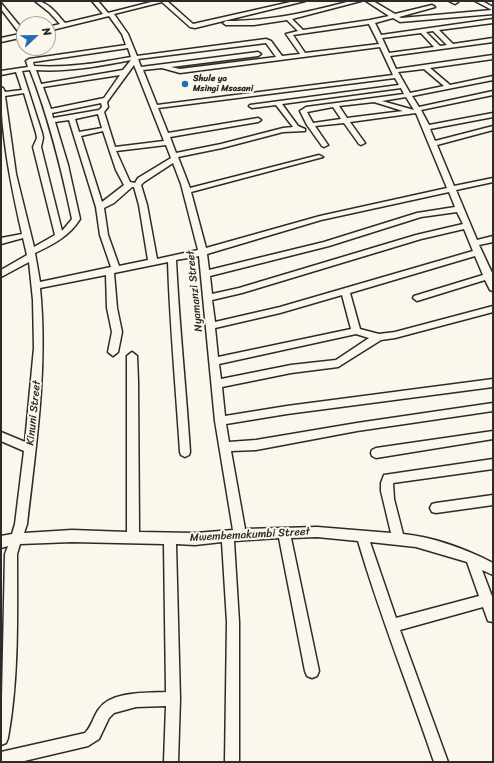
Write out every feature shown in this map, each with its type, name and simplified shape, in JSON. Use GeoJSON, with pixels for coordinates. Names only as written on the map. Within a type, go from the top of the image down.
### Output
{"type":"FeatureCollection","features":[{"type":"Feature","properties":{"kind":"street"},"geometry":{"type":"LineString","coordinates":[[38,1],[51,11],[64,26]]}},
{"type":"Feature","properties":{"kind":"street","name":"Nyamanzi Street"},"geometry":{"type":"LineString","coordinates":[[96,1],[123,29],[187,191],[203,252],[220,422],[225,447],[234,535],[232,762]]}},
{"type":"Feature","properties":{"kind":"street"},"geometry":{"type":"LineString","coordinates":[[56,28],[163,1],[192,26],[302,1]]}},
{"type":"Feature","properties":{"kind":"street"},"geometry":{"type":"LineString","coordinates":[[216,21],[232,24],[288,18],[358,1]]}},
{"type":"Feature","properties":{"kind":"street"},"geometry":{"type":"LineString","coordinates":[[369,1],[400,20],[493,10]]}},
{"type":"Feature","properties":{"kind":"street"},"geometry":{"type":"LineString","coordinates":[[424,1],[441,15]]}},
{"type":"Feature","properties":{"kind":"street"},"geometry":{"type":"LineString","coordinates":[[478,1],[493,10]]}},
{"type":"Feature","properties":{"kind":"street"},"geometry":{"type":"LineString","coordinates":[[1,5],[16,22]]}},
{"type":"Feature","properties":{"kind":"street"},"geometry":{"type":"LineString","coordinates":[[304,56],[289,34],[301,31],[370,22],[432,7]]}},
{"type":"Feature","properties":{"kind":"street"},"geometry":{"type":"LineString","coordinates":[[288,18],[301,31]]}},
{"type":"Feature","properties":{"kind":"street"},"geometry":{"type":"LineString","coordinates":[[379,36],[493,21]]}},
{"type":"Feature","properties":{"kind":"street"},"geometry":{"type":"LineString","coordinates":[[370,22],[379,36],[402,86],[409,95],[426,128],[459,210],[493,288]]}},
{"type":"Feature","properties":{"kind":"street"},"geometry":{"type":"LineString","coordinates":[[454,27],[459,32]]}},
{"type":"Feature","properties":{"kind":"street"},"geometry":{"type":"LineString","coordinates":[[434,29],[452,46]]}},
{"type":"Feature","properties":{"kind":"street"},"geometry":{"type":"LineString","coordinates":[[422,31],[440,48]]}},
{"type":"Feature","properties":{"kind":"street"},"geometry":{"type":"LineString","coordinates":[[1,40],[16,37]]}},
{"type":"Feature","properties":{"kind":"street"},"geometry":{"type":"LineString","coordinates":[[464,38],[470,43]]}},
{"type":"Feature","properties":{"kind":"street"},"geometry":{"type":"LineString","coordinates":[[387,55],[493,40]]}},
{"type":"Feature","properties":{"kind":"street"},"geometry":{"type":"LineString","coordinates":[[1,73],[31,68],[87,66],[268,41],[281,58]]}},
{"type":"Feature","properties":{"kind":"street"},"geometry":{"type":"LineString","coordinates":[[251,43],[263,60]]}},
{"type":"Feature","properties":{"kind":"street"},"geometry":{"type":"LineString","coordinates":[[162,66],[180,71],[382,45]]}},
{"type":"Feature","properties":{"kind":"street"},"geometry":{"type":"LineString","coordinates":[[1,274],[59,236],[74,224],[76,219],[70,188],[39,86],[29,61],[130,46]]}},
{"type":"Feature","properties":{"kind":"street"},"geometry":{"type":"LineString","coordinates":[[139,69],[258,54]]}},
{"type":"Feature","properties":{"kind":"street"},"geometry":{"type":"LineString","coordinates":[[154,107],[363,81],[426,66],[493,57]]}},
{"type":"Feature","properties":{"kind":"street"},"geometry":{"type":"LineString","coordinates":[[47,112],[108,98],[135,59]]}},
{"type":"Feature","properties":{"kind":"street"},"geometry":{"type":"LineString","coordinates":[[426,66],[449,87]]}},
{"type":"Feature","properties":{"kind":"street"},"geometry":{"type":"LineString","coordinates":[[18,70],[39,133],[40,138],[37,147],[59,236]]}},
{"type":"Feature","properties":{"kind":"street"},"geometry":{"type":"LineString","coordinates":[[39,86],[125,72]]}},
{"type":"Feature","properties":{"kind":"street"},"geometry":{"type":"LineString","coordinates":[[324,145],[303,112],[306,109],[409,95],[493,78]]}},
{"type":"Feature","properties":{"kind":"street"},"geometry":{"type":"LineString","coordinates":[[345,93],[363,81]]}},
{"type":"Feature","properties":{"kind":"street"},"geometry":{"type":"LineString","coordinates":[[252,106],[402,86]]}},
{"type":"Feature","properties":{"kind":"street"},"geometry":{"type":"LineString","coordinates":[[2,92],[26,91]]}},
{"type":"Feature","properties":{"kind":"street","name":"Kinuni Street"},"geometry":{"type":"LineString","coordinates":[[1,738],[9,678],[12,600],[10,561],[14,539],[21,524],[39,368],[36,286],[32,254],[5,148],[2,92]]}},
{"type":"Feature","properties":{"kind":"street"},"geometry":{"type":"LineString","coordinates":[[100,207],[174,157],[283,130],[416,111],[493,93]]}},
{"type":"Feature","properties":{"kind":"street"},"geometry":{"type":"LineString","coordinates":[[50,121],[101,112],[105,107],[104,100]]}},
{"type":"Feature","properties":{"kind":"street"},"geometry":{"type":"LineString","coordinates":[[374,100],[416,111]]}},
{"type":"Feature","properties":{"kind":"street"},"geometry":{"type":"LineString","coordinates":[[278,103],[298,129]]}},
{"type":"Feature","properties":{"kind":"street"},"geometry":{"type":"LineString","coordinates":[[335,105],[361,143]]}},
{"type":"Feature","properties":{"kind":"street"},"geometry":{"type":"LineString","coordinates":[[101,112],[105,129],[125,182],[133,185],[145,217],[153,262]]}},
{"type":"Feature","properties":{"kind":"street"},"geometry":{"type":"LineString","coordinates":[[426,128],[493,115]]}},
{"type":"Feature","properties":{"kind":"street"},"geometry":{"type":"LineString","coordinates":[[71,117],[100,207],[104,235],[113,269],[112,308],[117,332],[113,352]]}},
{"type":"Feature","properties":{"kind":"street"},"geometry":{"type":"LineString","coordinates":[[113,149],[145,146],[166,139],[258,120]]}},
{"type":"Feature","properties":{"kind":"street"},"geometry":{"type":"LineString","coordinates":[[432,144],[493,128]]}},
{"type":"Feature","properties":{"kind":"street"},"geometry":{"type":"LineString","coordinates":[[77,134],[105,129]]}},
{"type":"Feature","properties":{"kind":"street"},"geometry":{"type":"LineString","coordinates":[[187,191],[319,157]]}},
{"type":"Feature","properties":{"kind":"street"},"geometry":{"type":"LineString","coordinates":[[36,286],[113,269],[203,252],[320,218],[493,180]]}},
{"type":"Feature","properties":{"kind":"street"},"geometry":{"type":"LineString","coordinates":[[206,274],[326,244],[420,215],[459,210]]}},
{"type":"Feature","properties":{"kind":"street"},"geometry":{"type":"LineString","coordinates":[[207,298],[239,291],[436,233],[466,226]]}},
{"type":"Feature","properties":{"kind":"street"},"geometry":{"type":"LineString","coordinates":[[1,241],[27,235]]}},
{"type":"Feature","properties":{"kind":"street"},"geometry":{"type":"LineString","coordinates":[[474,243],[493,239]]}},
{"type":"Feature","properties":{"kind":"street"},"geometry":{"type":"LineString","coordinates":[[210,326],[263,315],[478,252]]}},
{"type":"Feature","properties":{"kind":"street"},"geometry":{"type":"LineString","coordinates":[[172,258],[174,315],[181,380],[185,452]]}},
{"type":"Feature","properties":{"kind":"street"},"geometry":{"type":"LineString","coordinates":[[417,298],[489,276]]}},
{"type":"Feature","properties":{"kind":"street"},"geometry":{"type":"LineString","coordinates":[[345,291],[356,331]]}},
{"type":"Feature","properties":{"kind":"street"},"geometry":{"type":"LineString","coordinates":[[217,384],[291,369],[338,363],[367,343],[379,337],[395,335],[493,309]]}},
{"type":"Feature","properties":{"kind":"street"},"geometry":{"type":"LineString","coordinates":[[214,361],[288,347],[356,331],[379,337]]}},
{"type":"Feature","properties":{"kind":"street"},"geometry":{"type":"LineString","coordinates":[[132,356],[133,537]]}},
{"type":"Feature","properties":{"kind":"street"},"geometry":{"type":"LineString","coordinates":[[220,422],[300,408],[493,382]]}},
{"type":"Feature","properties":{"kind":"street"},"geometry":{"type":"LineString","coordinates":[[225,447],[262,444],[357,427],[493,407]]}},
{"type":"Feature","properties":{"kind":"street"},"geometry":{"type":"LineString","coordinates":[[376,454],[493,435]]}},
{"type":"Feature","properties":{"kind":"street"},"geometry":{"type":"LineString","coordinates":[[1,436],[30,449]]}},
{"type":"Feature","properties":{"kind":"street"},"geometry":{"type":"LineString","coordinates":[[398,538],[386,482],[388,478],[493,464]]}},
{"type":"Feature","properties":{"kind":"street"},"geometry":{"type":"LineString","coordinates":[[436,508],[493,500]]}},
{"type":"Feature","properties":{"kind":"street","name":"Mwembemakumbi Street"},"geometry":{"type":"LineString","coordinates":[[1,542],[14,539],[72,536],[170,539],[317,532],[398,538],[416,541],[441,547],[471,558],[493,569]]}},
{"type":"Feature","properties":{"kind":"street"},"geometry":{"type":"LineString","coordinates":[[284,533],[312,671]]}},
{"type":"Feature","properties":{"kind":"street"},"geometry":{"type":"LineString","coordinates":[[362,536],[378,588],[441,762]]}},
{"type":"Feature","properties":{"kind":"street"},"geometry":{"type":"LineString","coordinates":[[170,539],[173,699],[171,762]]}},
{"type":"Feature","properties":{"kind":"street"},"geometry":{"type":"LineString","coordinates":[[471,558],[493,616]]}},
{"type":"Feature","properties":{"kind":"street"},"geometry":{"type":"LineString","coordinates":[[392,625],[431,616],[486,600]]}},
{"type":"Feature","properties":{"kind":"street"},"geometry":{"type":"LineString","coordinates":[[1,759],[88,739],[95,735],[104,712],[114,704],[130,701],[173,699]]}},
{"type":"Feature","properties":{"kind":"place","name":"Shule ya Msingi Msasani"},"geometry":{"type":"Point","coordinates":[185,84]}}]}
